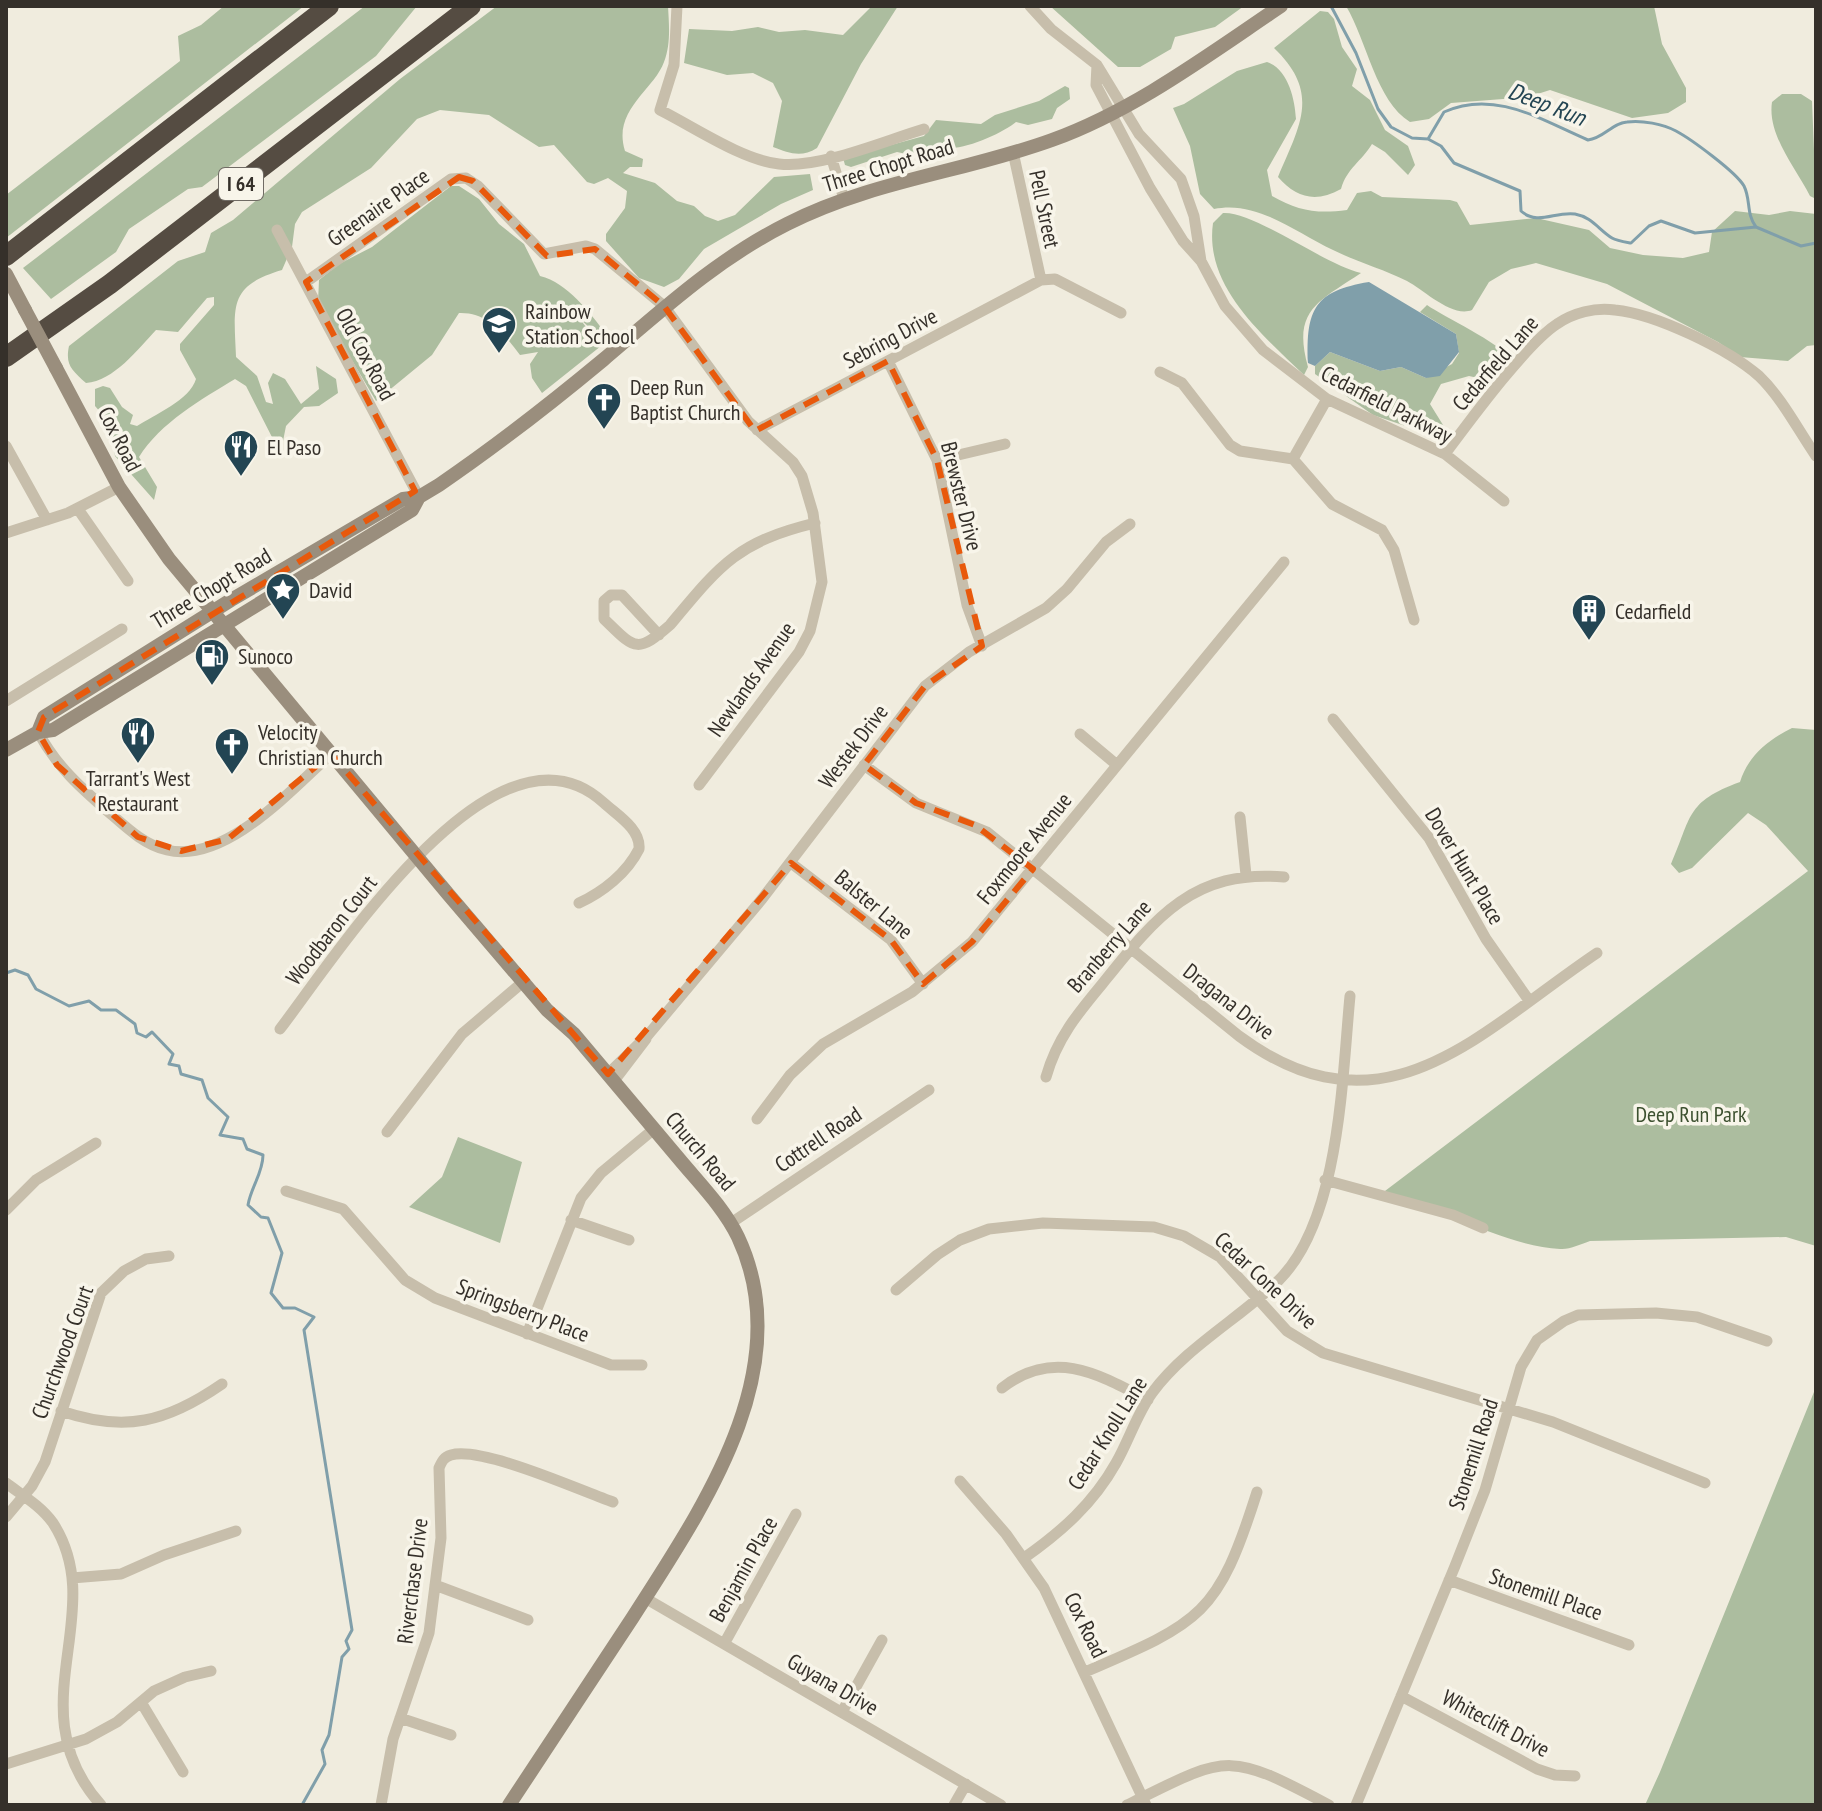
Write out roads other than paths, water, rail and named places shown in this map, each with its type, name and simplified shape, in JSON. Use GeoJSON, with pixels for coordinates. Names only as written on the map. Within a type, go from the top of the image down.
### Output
{"type":"FeatureCollection","features":[{"type":"Feature","properties":{"kind":"highway"},"geometry":{"type":"LineString","coordinates":[[6,256],[329,6]]}},
{"type":"Feature","properties":{"kind":"highway","name":"I 64"},"geometry":{"type":"LineString","coordinates":[[6,357],[110,284],[471,6]]}},
{"type":"Feature","properties":{"kind":"main road","name":"Three Chopt Road"},"geometry":{"type":"LineString","coordinates":[[38,732],[44,717],[213,611],[403,499],[419,497],[491,449],[699,277],[753,242],[844,199],[1013,152],[1119,111],[1281,6]]}},
{"type":"Feature","properties":{"kind":"main road","name":"Cox Road"},"geometry":{"type":"LineString","coordinates":[[10,281],[119,487],[169,559],[213,611]]}},
{"type":"Feature","properties":{"kind":"main road","name":"Three Chopt Road"},"geometry":{"type":"LineString","coordinates":[[6,750],[38,732],[53,730],[225,625],[412,510],[419,497]]}},
{"type":"Feature","properties":{"kind":"main road","name":"Church Road"},"geometry":{"type":"LineString","coordinates":[[213,611],[523,982],[654,1129],[731,1223],[750,1265],[757,1295],[759,1326],[752,1376],[742,1412],[712,1488],[645,1598],[509,1805]]}},
{"type":"Feature","properties":{"kind":"street"},"geometry":{"type":"LineString","coordinates":[[677,6],[674,65],[660,110],[756,158],[781,165],[831,156],[924,129]]}},
{"type":"Feature","properties":{"kind":"street"},"geometry":{"type":"LineString","coordinates":[[1030,6],[1051,29],[1097,65],[1119,111]]}},
{"type":"Feature","properties":{"kind":"street","name":"Cedarfield Parkway"},"geometry":{"type":"LineString","coordinates":[[1119,111],[1181,179],[1194,216],[1201,261]]}},
{"type":"Feature","properties":{"kind":"street","name":"Cedarfield Parkway"},"geometry":{"type":"LineString","coordinates":[[1119,111],[1173,224],[1201,261],[1225,306],[1253,339],[1279,365],[1327,399],[1445,454],[1504,501]]}},
{"type":"Feature","properties":{"kind":"street","name":"Pell Street"},"geometry":{"type":"LineString","coordinates":[[1013,152],[1041,280],[1055,279],[1121,313]]}},
{"type":"Feature","properties":{"kind":"street"},"geometry":{"type":"LineString","coordinates":[[831,156],[844,199]]}},
{"type":"Feature","properties":{"kind":"street","name":"Greenaire Place"},"geometry":{"type":"LineString","coordinates":[[306,282],[459,177],[473,181],[544,254],[586,246],[595,249],[664,306]]}},
{"type":"Feature","properties":{"kind":"street"},"geometry":{"type":"LineString","coordinates":[[1173,224],[1194,216]]}},
{"type":"Feature","properties":{"kind":"street","name":"Old Cox Road"},"geometry":{"type":"LineString","coordinates":[[277,230],[419,497]]}},
{"type":"Feature","properties":{"kind":"street","name":"Sebring Drive"},"geometry":{"type":"LineString","coordinates":[[757,430],[1041,280]]}},
{"type":"Feature","properties":{"kind":"street","name":"Newlands Avenue"},"geometry":{"type":"LineString","coordinates":[[664,306],[757,430],[793,462],[802,476],[815,523],[822,582],[810,631],[799,652],[699,785]]}},
{"type":"Feature","properties":{"kind":"street","name":"Cedarfield Lane"},"geometry":{"type":"LineString","coordinates":[[1445,454],[1546,332],[1578,314],[1606,309],[1649,319],[1700,341],[1749,368],[1768,386],[1816,456]]}},
{"type":"Feature","properties":{"kind":"street","name":"Brewster Drive"},"geometry":{"type":"LineString","coordinates":[[888,361],[937,460],[967,605],[982,646]]}},
{"type":"Feature","properties":{"kind":"street"},"geometry":{"type":"LineString","coordinates":[[1160,372],[1182,383],[1230,445],[1253,454],[1293,459],[1332,504],[1374,525],[1389,540],[1414,620]]}},
{"type":"Feature","properties":{"kind":"street"},"geometry":{"type":"LineString","coordinates":[[1293,459],[1327,399]]}},
{"type":"Feature","properties":{"kind":"street"},"geometry":{"type":"LineString","coordinates":[[937,460],[1005,444]]}},
{"type":"Feature","properties":{"kind":"street"},"geometry":{"type":"LineString","coordinates":[[6,446],[47,520]]}},
{"type":"Feature","properties":{"kind":"street"},"geometry":{"type":"LineString","coordinates":[[6,533],[78,509],[119,487]]}},
{"type":"Feature","properties":{"kind":"street"},"geometry":{"type":"LineString","coordinates":[[78,509],[128,581]]}},
{"type":"Feature","properties":{"kind":"street"},"geometry":{"type":"LineString","coordinates":[[659,635],[622,595],[611,595],[604,601],[604,619],[630,644],[636,647],[649,644],[659,635],[734,555],[767,535],[815,523]]}},
{"type":"Feature","properties":{"kind":"street","name":"Westek Drive"},"geometry":{"type":"LineString","coordinates":[[611,1078],[639,1052],[648,1035],[791,863],[925,686],[1055,600],[1106,542],[1130,524]]}},
{"type":"Feature","properties":{"kind":"street","name":"Foxmoore Avenue"},"geometry":{"type":"LineString","coordinates":[[757,1119],[790,1075],[823,1044],[923,984],[972,942],[1284,562]]}},
{"type":"Feature","properties":{"kind":"street"},"geometry":{"type":"LineString","coordinates":[[6,701],[122,629]]}},
{"type":"Feature","properties":{"kind":"street","name":"Dover Hunt Place"},"geometry":{"type":"LineString","coordinates":[[1333,719],[1429,838],[1486,939],[1528,999]]}},
{"type":"Feature","properties":{"kind":"street"},"geometry":{"type":"LineString","coordinates":[[38,732],[57,765],[78,785],[138,837],[170,851],[205,849],[228,839],[331,754]]}},
{"type":"Feature","properties":{"kind":"street"},"geometry":{"type":"LineString","coordinates":[[1080,734],[1117,765]]}},
{"type":"Feature","properties":{"kind":"street","name":"Dragana Drive"},"geometry":{"type":"LineString","coordinates":[[864,765],[916,803],[975,825],[1260,1052],[1310,1074],[1343,1080],[1389,1079],[1426,1068],[1462,1048],[1597,953]]}},
{"type":"Feature","properties":{"kind":"street","name":"Woodbaron Court"},"geometry":{"type":"LineString","coordinates":[[280,1029],[387,889],[417,857],[499,792],[534,780],[564,782],[597,797],[632,829],[640,842],[637,854],[604,890],[579,903]]}},
{"type":"Feature","properties":{"kind":"street"},"geometry":{"type":"LineString","coordinates":[[1240,817],[1246,875]]}},
{"type":"Feature","properties":{"kind":"street","name":"Balster Lane"},"geometry":{"type":"LineString","coordinates":[[791,863],[891,940],[923,984]]}},
{"type":"Feature","properties":{"kind":"street","name":"Branberry Lane"},"geometry":{"type":"LineString","coordinates":[[1046,1077],[1053,1051],[1068,1025],[1162,913],[1183,898],[1216,883],[1246,875],[1284,877]]}},
{"type":"Feature","properties":{"kind":"street"},"geometry":{"type":"LineString","coordinates":[[387,1132],[462,1034],[523,982]]}},
{"type":"Feature","properties":{"kind":"street","name":"Cedar Knoll Lane"},"geometry":{"type":"LineString","coordinates":[[1024,1558],[1066,1526],[1098,1491],[1148,1400],[1178,1364],[1277,1282],[1302,1252],[1334,1147],[1350,996]]}},
{"type":"Feature","properties":{"kind":"street","name":"Cottrell Road"},"geometry":{"type":"LineString","coordinates":[[731,1223],[929,1090]]}},
{"type":"Feature","properties":{"kind":"street"},"geometry":{"type":"LineString","coordinates":[[527,1334],[581,1198],[601,1173],[654,1129]]}},
{"type":"Feature","properties":{"kind":"street"},"geometry":{"type":"LineString","coordinates":[[6,1210],[36,1180],[96,1143]]}},
{"type":"Feature","properties":{"kind":"street"},"geometry":{"type":"LineString","coordinates":[[1325,1180],[1453,1215],[1483,1228]]}},
{"type":"Feature","properties":{"kind":"street","name":"Springsberry Place"},"geometry":{"type":"LineString","coordinates":[[286,1191],[343,1209],[405,1280],[442,1301],[611,1365],[642,1365]]}},
{"type":"Feature","properties":{"kind":"street"},"geometry":{"type":"LineString","coordinates":[[571,1220],[629,1240]]}},
{"type":"Feature","properties":{"kind":"street","name":"Cedar Cone Drive"},"geometry":{"type":"LineString","coordinates":[[896,1290],[937,1255],[960,1240],[989,1229],[1028,1224],[1132,1224],[1169,1231],[1197,1243],[1235,1272],[1287,1331],[1323,1353],[1553,1422],[1705,1483]]}},
{"type":"Feature","properties":{"kind":"street","name":"Churchwood Court"},"geometry":{"type":"LineString","coordinates":[[6,1517],[24,1496],[45,1462],[95,1304],[105,1286],[146,1259],[169,1256]]}},
{"type":"Feature","properties":{"kind":"street","name":"Stonemill Road"},"geometry":{"type":"LineString","coordinates":[[1356,1805],[1485,1490],[1521,1367],[1537,1340],[1549,1329],[1578,1315],[1680,1314],[1767,1341]]}},
{"type":"Feature","properties":{"kind":"street"},"geometry":{"type":"LineString","coordinates":[[1002,1388],[1027,1370],[1067,1368],[1103,1376],[1148,1400]]}},
{"type":"Feature","properties":{"kind":"street"},"geometry":{"type":"LineString","coordinates":[[61,1411],[98,1421],[139,1422],[178,1411],[222,1384]]}},
{"type":"Feature","properties":{"kind":"street","name":"Riverchase Drive"},"geometry":{"type":"LineString","coordinates":[[381,1805],[400,1718],[424,1652],[442,1516],[439,1468],[448,1456],[493,1459],[613,1502]]}},
{"type":"Feature","properties":{"kind":"street","name":"Cox Road"},"geometry":{"type":"LineString","coordinates":[[960,1481],[1024,1558],[1058,1614],[1144,1801]]}},
{"type":"Feature","properties":{"kind":"street"},"geometry":{"type":"LineString","coordinates":[[6,1483],[53,1523],[67,1554],[72,1578],[61,1700],[67,1744],[81,1779],[101,1805]]}},
{"type":"Feature","properties":{"kind":"street"},"geometry":{"type":"LineString","coordinates":[[1085,1672],[1167,1636],[1201,1610],[1233,1565],[1257,1492]]}},
{"type":"Feature","properties":{"kind":"street","name":"Benjamin Place"},"geometry":{"type":"LineString","coordinates":[[724,1644],[796,1514]]}},
{"type":"Feature","properties":{"kind":"street"},"geometry":{"type":"LineString","coordinates":[[72,1578],[121,1574],[164,1555],[236,1531]]}},
{"type":"Feature","properties":{"kind":"street","name":"Stonemill Place"},"geometry":{"type":"LineString","coordinates":[[1449,1580],[1629,1645]]}},
{"type":"Feature","properties":{"kind":"street"},"geometry":{"type":"LineString","coordinates":[[435,1585],[528,1620]]}},
{"type":"Feature","properties":{"kind":"street","name":"Guyana Drive"},"geometry":{"type":"LineString","coordinates":[[645,1598],[1001,1805]]}},
{"type":"Feature","properties":{"kind":"street"},"geometry":{"type":"LineString","coordinates":[[842,1712],[882,1640]]}},
{"type":"Feature","properties":{"kind":"street"},"geometry":{"type":"LineString","coordinates":[[6,1764],[103,1731],[167,1684],[211,1671]]}},
{"type":"Feature","properties":{"kind":"street","name":"Whiteclift Drive"},"geometry":{"type":"LineString","coordinates":[[1401,1696],[1537,1769],[1555,1775],[1575,1776]]}},
{"type":"Feature","properties":{"kind":"street"},"geometry":{"type":"LineString","coordinates":[[141,1702],[183,1772]]}},
{"type":"Feature","properties":{"kind":"street"},"geometry":{"type":"LineString","coordinates":[[400,1718],[451,1735]]}},
{"type":"Feature","properties":{"kind":"street"},"geometry":{"type":"LineString","coordinates":[[1127,1805],[1144,1801],[1198,1770],[1235,1764],[1265,1771],[1329,1805]]}},
{"type":"Feature","properties":{"kind":"street"},"geometry":{"type":"LineString","coordinates":[[954,1805],[966,1784]]}},
{"type":"Feature","properties":{"kind":"water"},"geometry":{"type":"Polygon","coordinates":[[[1369,282],[1456,334],[1459,352],[1440,376],[1426,378],[1401,367],[1380,371],[1330,352],[1315,366],[1308,363],[1309,329],[1317,306],[1336,291],[1369,282]]]}},
{"type":"Feature","properties":{"kind":"waterway","name":"Deep Run"},"geometry":{"type":"LineString","coordinates":[[1331,6],[1356,53],[1378,109],[1391,127],[1412,138],[1428,139],[1441,146],[1454,163],[1520,191],[1521,211],[1527,215],[1540,218],[1575,214],[1591,221],[1612,238],[1631,243],[1649,226],[1661,221],[1695,233],[1756,227],[1801,246],[1816,243]]}},
{"type":"Feature","properties":{"kind":"waterway","name":"Deep Run"},"geometry":{"type":"LineString","coordinates":[[1428,139],[1444,112],[1481,104],[1518,110],[1588,140],[1622,123],[1659,125],[1692,141],[1739,180],[1746,191],[1756,227]]}},
{"type":"Feature","properties":{"kind":"waterway"},"geometry":{"type":"LineString","coordinates":[[6,973],[15,970],[28,975],[36,989],[69,1006],[89,1001],[101,1010],[116,1010],[135,1024],[137,1033],[146,1037],[152,1032],[173,1054],[169,1064],[179,1066],[181,1074],[202,1080],[208,1098],[228,1117],[220,1135],[243,1139],[247,1149],[263,1155],[248,1205],[261,1217],[268,1218],[282,1253],[271,1293],[283,1308],[295,1308],[314,1317],[304,1330],[352,1630],[346,1641],[349,1649],[342,1657],[329,1735],[322,1750],[325,1764],[302,1805]]}},
{"type":"Feature","properties":{"kind":"place","name":"Rainbow Station School"},"geometry":{"type":"Point","coordinates":[499,355]}},
{"type":"Feature","properties":{"kind":"place","name":"Deep Run Baptist Church"},"geometry":{"type":"Point","coordinates":[604,431]}},
{"type":"Feature","properties":{"kind":"place","name":"El Paso"},"geometry":{"type":"Point","coordinates":[241,478]}},
{"type":"Feature","properties":{"kind":"place","name":"David"},"geometry":{"type":"Point","coordinates":[283,621]}},
{"type":"Feature","properties":{"kind":"place","name":"Cedarfield"},"geometry":{"type":"Point","coordinates":[1589,642]}},
{"type":"Feature","properties":{"kind":"place","name":"Sunoco"},"geometry":{"type":"Point","coordinates":[212,687]}},
{"type":"Feature","properties":{"kind":"place","name":"Tarrant's West Restaurant"},"geometry":{"type":"Point","coordinates":[138,765]}},
{"type":"Feature","properties":{"kind":"place","name":"Velocity Christian Church"},"geometry":{"type":"Point","coordinates":[232,776]}},
{"type":"Feature","properties":{"kind":"park label","name":"Deep Run Park"},"geometry":{"type":"Point","coordinates":[1691,1114]}}]}
